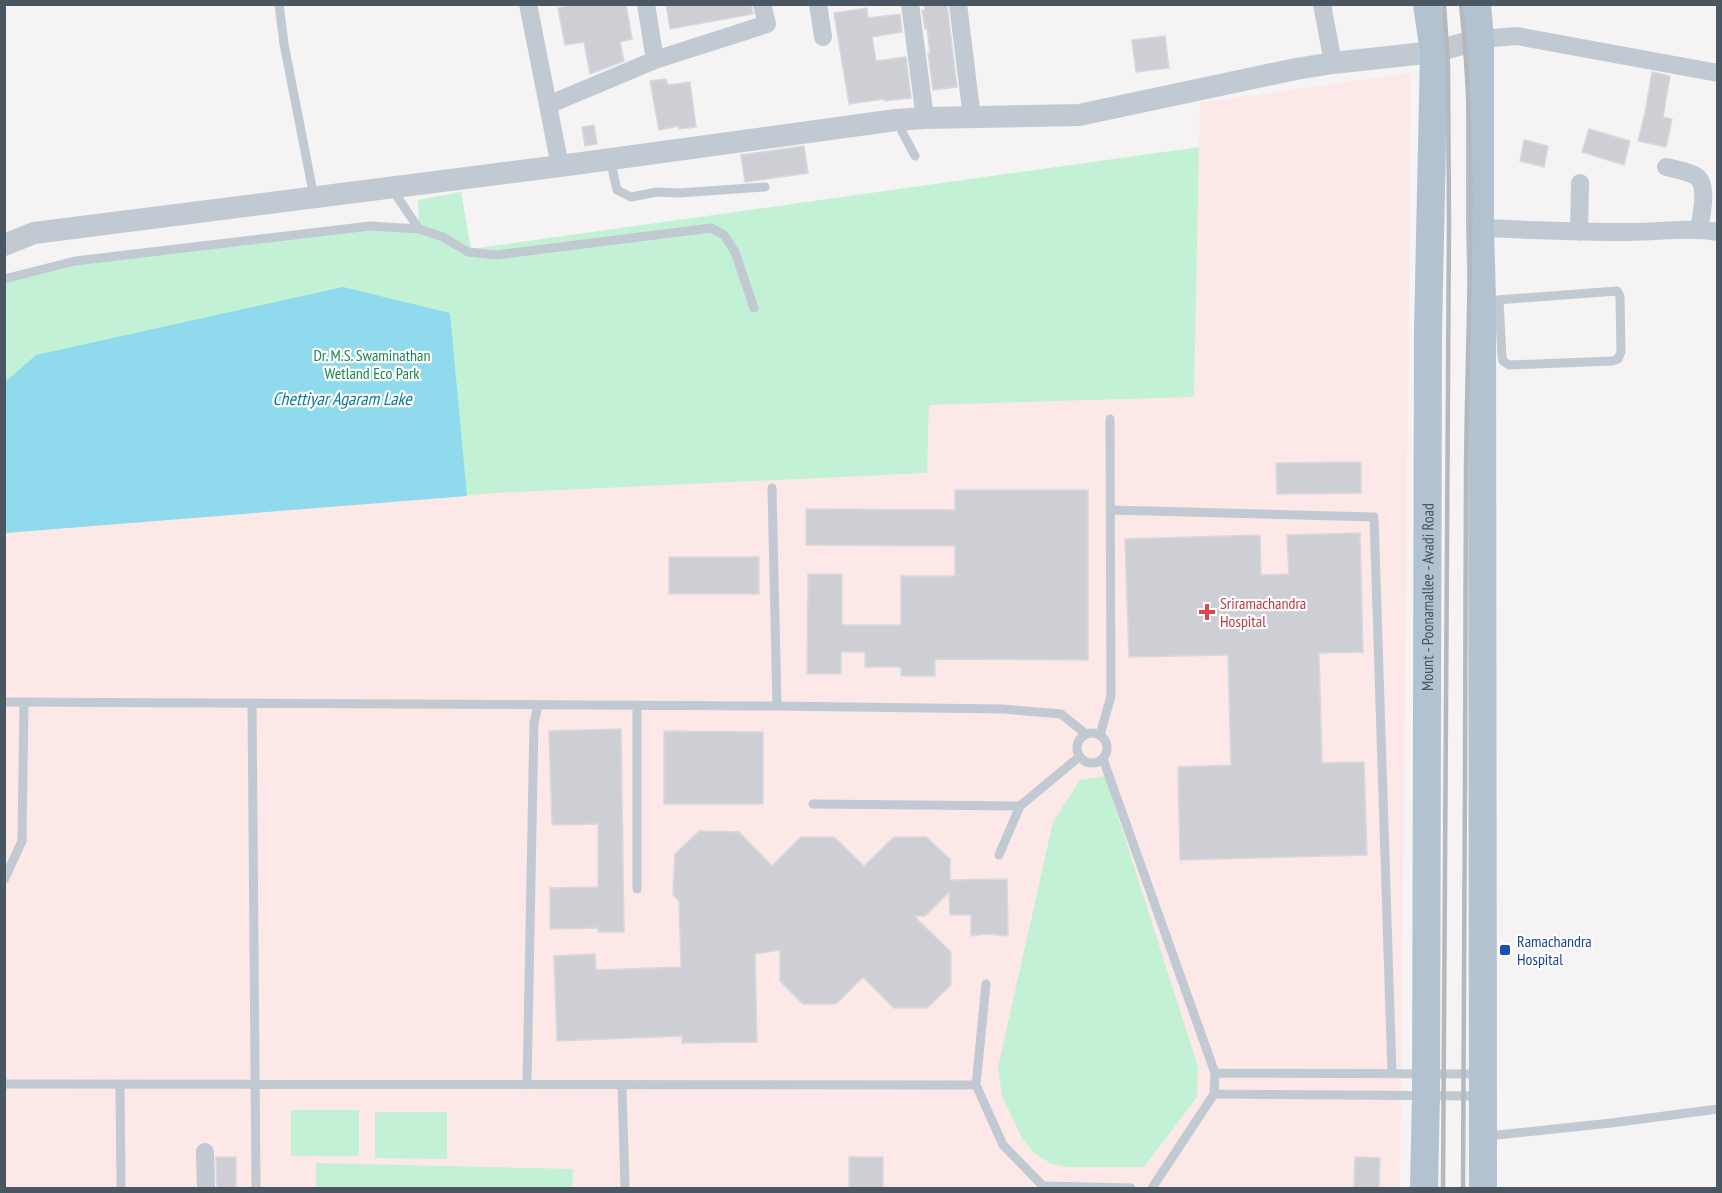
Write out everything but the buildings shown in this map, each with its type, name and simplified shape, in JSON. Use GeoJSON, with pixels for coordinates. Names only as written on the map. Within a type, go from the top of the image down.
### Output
{"type":"FeatureCollection","features":[{"type":"Feature","properties":{"kind":"main road","name":"Mount - Poonamallee - Avadi Road"},"geometry":{"type":"LineString","coordinates":[[1424,1188],[1428,331],[1434,52],[1427,4]]}},
{"type":"Feature","properties":{"kind":"main road"},"geometry":{"type":"LineString","coordinates":[[1477,4],[1480,39],[1480,228],[1490,301],[1483,1188]]}},
{"type":"Feature","properties":{"kind":"street"},"geometry":{"type":"LineString","coordinates":[[528,4],[560,166]]}},
{"type":"Feature","properties":{"kind":"street"},"geometry":{"type":"LineString","coordinates":[[646,4],[655,60]]}},
{"type":"Feature","properties":{"kind":"street"},"geometry":{"type":"LineString","coordinates":[[548,105],[655,60],[766,24],[762,4]]}},
{"type":"Feature","properties":{"kind":"street"},"geometry":{"type":"LineString","coordinates":[[818,4],[823,37]]}},
{"type":"Feature","properties":{"kind":"street"},"geometry":{"type":"LineString","coordinates":[[910,4],[925,118]]}},
{"type":"Feature","properties":{"kind":"street"},"geometry":{"type":"LineString","coordinates":[[958,4],[972,118]]}},
{"type":"Feature","properties":{"kind":"street"},"geometry":{"type":"LineString","coordinates":[[1322,4],[1333,63]]}},
{"type":"Feature","properties":{"kind":"street"},"geometry":{"type":"LineString","coordinates":[[4,245],[34,233],[560,166],[896,120],[1080,116],[1296,69],[1434,52],[1480,39],[1517,36],[1718,73]]}},
{"type":"Feature","properties":{"kind":"street"},"geometry":{"type":"LineString","coordinates":[[1666,167],[1695,175],[1701,179],[1704,188],[1699,230]]}},
{"type":"Feature","properties":{"kind":"street"},"geometry":{"type":"LineString","coordinates":[[1579,232],[1580,183]]}},
{"type":"Feature","properties":{"kind":"street"},"geometry":{"type":"LineString","coordinates":[[1480,228],[1579,232],[1654,232],[1688,229],[1718,232]]}},
{"type":"Feature","properties":{"kind":"street"},"geometry":{"type":"LineString","coordinates":[[205,1152],[206,1188]]}},
{"type":"Feature","properties":{"kind":"lane"},"geometry":{"type":"LineString","coordinates":[[279,4],[284,44],[314,197]]}},
{"type":"Feature","properties":{"kind":"lane"},"geometry":{"type":"LineString","coordinates":[[896,120],[915,156]]}},
{"type":"Feature","properties":{"kind":"lane"},"geometry":{"type":"LineString","coordinates":[[610,159],[617,190],[631,196],[657,192],[679,193],[765,187]]}},
{"type":"Feature","properties":{"kind":"lane"},"geometry":{"type":"LineString","coordinates":[[390,188],[419,230]]}},
{"type":"Feature","properties":{"kind":"lane"},"geometry":{"type":"LineString","coordinates":[[4,279],[75,261],[370,226],[419,230],[442,237],[468,252],[496,255],[711,228],[724,235],[735,252],[754,308]]}},
{"type":"Feature","properties":{"kind":"lane"},"geometry":{"type":"LineString","coordinates":[[1617,291],[1620,296],[1621,352],[1618,359],[1612,361],[1509,365],[1503,362],[1490,301],[1617,291]]}},
{"type":"Feature","properties":{"kind":"lane"},"geometry":{"type":"LineString","coordinates":[[1100,735],[1111,696],[1110,419]]}},
{"type":"Feature","properties":{"kind":"lane"},"geometry":{"type":"LineString","coordinates":[[772,488],[777,706]]}},
{"type":"Feature","properties":{"kind":"lane"},"geometry":{"type":"LineString","coordinates":[[1110,510],[1374,518],[1392,1074]]}},
{"type":"Feature","properties":{"kind":"lane"},"geometry":{"type":"LineString","coordinates":[[4,702],[1002,709],[1061,714],[1086,734]]}},
{"type":"Feature","properties":{"kind":"lane"},"geometry":{"type":"LineString","coordinates":[[4,880],[22,841],[24,702]]}},
{"type":"Feature","properties":{"kind":"lane"},"geometry":{"type":"LineString","coordinates":[[252,703],[256,1188]]}},
{"type":"Feature","properties":{"kind":"lane"},"geometry":{"type":"LineString","coordinates":[[527,1085],[534,723],[538,705]]}},
{"type":"Feature","properties":{"kind":"lane"},"geometry":{"type":"LineString","coordinates":[[637,706],[637,889]]}},
{"type":"Feature","properties":{"kind":"lane"},"geometry":{"type":"LineString","coordinates":[[1086,734],[1100,735],[1108,746],[1107,753],[1098,763],[1084,762],[1079,757],[1077,744],[1086,734]]}},
{"type":"Feature","properties":{"kind":"lane"},"geometry":{"type":"LineString","coordinates":[[999,855],[1020,806],[1079,757]]}},
{"type":"Feature","properties":{"kind":"lane"},"geometry":{"type":"LineString","coordinates":[[1103,759],[1215,1073],[1214,1094],[1152,1188]]}},
{"type":"Feature","properties":{"kind":"lane"},"geometry":{"type":"LineString","coordinates":[[813,804],[1020,806]]}},
{"type":"Feature","properties":{"kind":"lane"},"geometry":{"type":"LineString","coordinates":[[986,984],[976,1086],[1003,1145],[1043,1187],[1131,1188]]}},
{"type":"Feature","properties":{"kind":"lane"},"geometry":{"type":"LineString","coordinates":[[1215,1073],[1392,1074],[1426,1085],[1484,1085]]}},
{"type":"Feature","properties":{"kind":"lane"},"geometry":{"type":"LineString","coordinates":[[4,1084],[976,1086]]}},
{"type":"Feature","properties":{"kind":"lane"},"geometry":{"type":"LineString","coordinates":[[120,1084],[121,1188]]}},
{"type":"Feature","properties":{"kind":"lane"},"geometry":{"type":"LineString","coordinates":[[622,1085],[625,1188]]}},
{"type":"Feature","properties":{"kind":"lane"},"geometry":{"type":"LineString","coordinates":[[1214,1094],[1426,1085],[1484,1085]]}},
{"type":"Feature","properties":{"kind":"lane"},"geometry":{"type":"LineString","coordinates":[[1484,1136],[1718,1109]]}},
{"type":"Feature","properties":{"kind":"shaded area"},"geometry":{"type":"Polygon","coordinates":[[[1411,73],[1400,1188],[5,1188],[5,533],[496,493],[927,473],[929,405],[1194,397],[1200,103],[1411,73]]]}},
{"type":"Feature","properties":{"kind":"green space","name":"Dr. M.S. Swaminathan Wetland Eco Park"},"geometry":{"type":"Polygon","coordinates":[[[1199,147],[1194,397],[929,405],[927,473],[496,493],[5,533],[4,279],[75,261],[370,226],[419,229],[418,200],[461,192],[471,249],[1199,147]]]}},
{"type":"Feature","properties":{"kind":"green space"},"geometry":{"type":"Polygon","coordinates":[[[1105,776],[1198,1067],[1197,1097],[1144,1167],[1068,1167],[1052,1164],[1035,1154],[1023,1140],[1002,1096],[998,1067],[1053,822],[1080,780],[1105,776]]]}},
{"type":"Feature","properties":{"kind":"green space"},"geometry":{"type":"Polygon","coordinates":[[[291,1110],[359,1110],[359,1156],[291,1156],[291,1110]]]}},
{"type":"Feature","properties":{"kind":"green space"},"geometry":{"type":"Polygon","coordinates":[[[375,1112],[447,1112],[447,1159],[375,1158],[375,1112]]]}},
{"type":"Feature","properties":{"kind":"green space"},"geometry":{"type":"Polygon","coordinates":[[[316,1163],[573,1169],[572,1188],[316,1188],[316,1163]]]}},
{"type":"Feature","properties":{"kind":"water","name":"Chettiyar Agaram Lake"},"geometry":{"type":"Polygon","coordinates":[[[343,287],[450,313],[467,496],[5,533],[5,382],[36,355],[343,287]]]}},
{"type":"Feature","properties":{"kind":"railway"},"geometry":{"type":"LineString","coordinates":[[1443,1188],[1449,223],[1448,65],[1444,4]]}},
{"type":"Feature","properties":{"kind":"railway"},"geometry":{"type":"LineString","coordinates":[[1461,4],[1469,121],[1470,180],[1466,474],[1463,1188]]}},
{"type":"Feature","properties":{"kind":"place","name":"Sriramachandra Hospital"},"geometry":{"type":"Point","coordinates":[1207,612]}},
{"type":"Feature","properties":{"kind":"place","name":"Ramachandra Hospital"},"geometry":{"type":"Point","coordinates":[1505,950]}}]}
